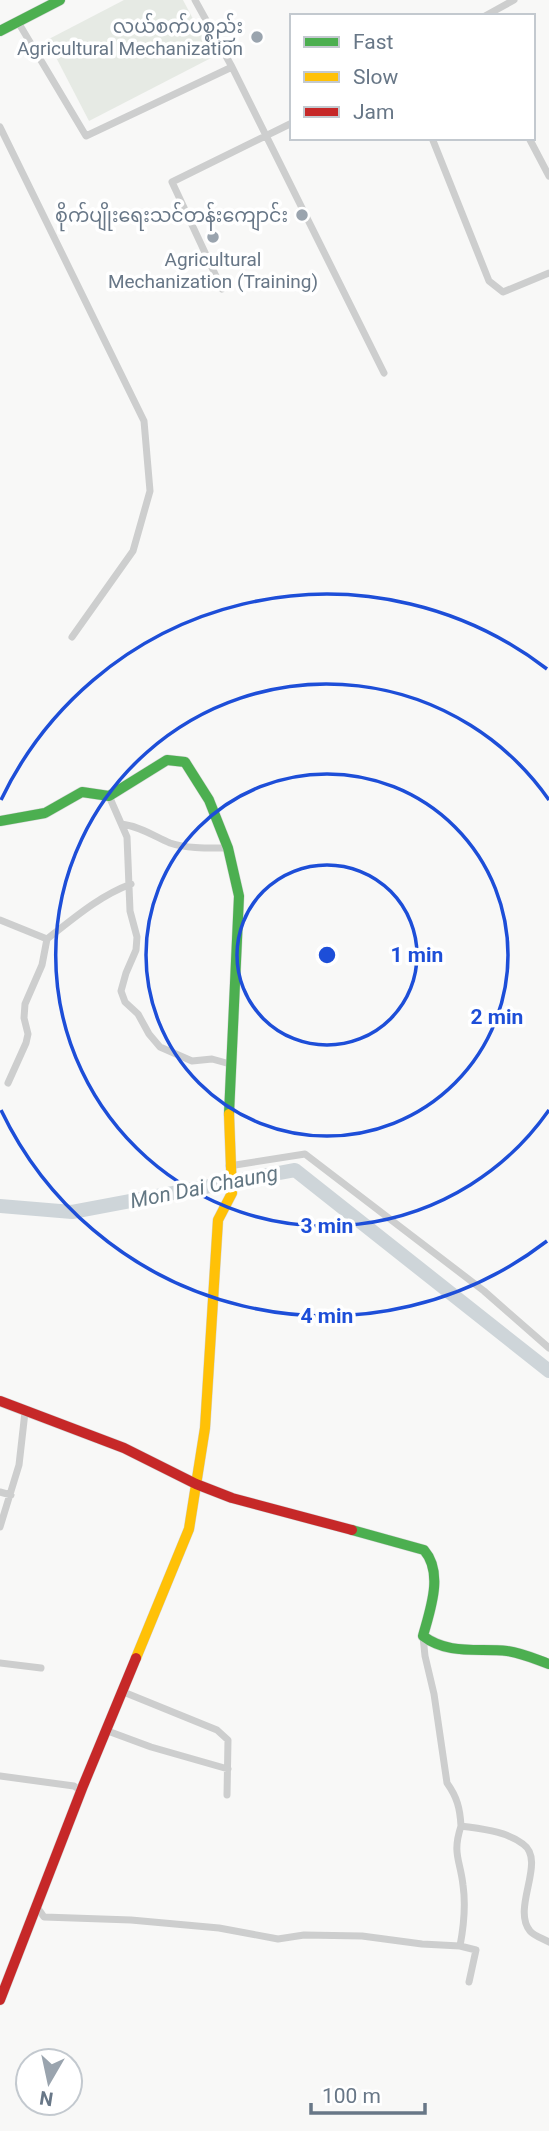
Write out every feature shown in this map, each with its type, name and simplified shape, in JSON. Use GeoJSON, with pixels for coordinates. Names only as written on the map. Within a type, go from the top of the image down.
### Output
{"type":"FeatureCollection","features":[{"type":"Feature","properties":{"kind":"main road"},"geometry":{"type":"LineString","coordinates":[[0,32],[60,0]]}},
{"type":"Feature","properties":{"kind":"main road"},"geometry":{"type":"LineString","coordinates":[[0,821],[45,813],[82,792],[109,796],[167,760],[185,762],[209,800],[228,848],[239,896],[230,1063],[229,1170],[232,1194],[218,1220],[205,1428],[189,1529],[105,1730],[0,2000]]}},
{"type":"Feature","properties":{"kind":"main road"},"geometry":{"type":"LineString","coordinates":[[0,1401],[124,1448],[196,1484],[232,1498],[424,1550],[430,1554],[434,1564],[433,1592],[423,1636],[432,1645],[456,1649],[510,1651],[549,1664]]}},
{"type":"Feature","properties":{"kind":"street"},"geometry":{"type":"LineString","coordinates":[[195,0],[267,135],[384,373]]}},
{"type":"Feature","properties":{"kind":"street"},"geometry":{"type":"LineString","coordinates":[[489,14],[514,0]]}},
{"type":"Feature","properties":{"kind":"street"},"geometry":{"type":"LineString","coordinates":[[18,22],[86,136],[232,66]]}},
{"type":"Feature","properties":{"kind":"street"},"geometry":{"type":"LineString","coordinates":[[222,289],[172,182],[290,124]]}},
{"type":"Feature","properties":{"kind":"street"},"geometry":{"type":"LineString","coordinates":[[0,127],[144,421],[150,491],[133,551],[72,637]]}},
{"type":"Feature","properties":{"kind":"street"},"geometry":{"type":"LineString","coordinates":[[433,140],[489,281],[503,292],[549,273]]}},
{"type":"Feature","properties":{"kind":"street"},"geometry":{"type":"LineString","coordinates":[[530,140],[549,176]]}},
{"type":"Feature","properties":{"kind":"street"},"geometry":{"type":"LineString","coordinates":[[109,796],[130,849],[130,911],[137,937],[136,950],[121,992],[125,1002],[138,1014],[149,1034],[160,1046],[192,1061],[212,1059],[230,1063]]}},
{"type":"Feature","properties":{"kind":"street"},"geometry":{"type":"LineString","coordinates":[[122,824],[153,833],[171,843],[203,848],[228,848]]}},
{"type":"Feature","properties":{"kind":"street"},"geometry":{"type":"LineString","coordinates":[[8,1083],[26,1043],[28,1034],[24,1018],[25,1004],[42,965],[47,939],[95,902],[131,884]]}},
{"type":"Feature","properties":{"kind":"street"},"geometry":{"type":"LineString","coordinates":[[0,920],[47,939]]}},
{"type":"Feature","properties":{"kind":"street"},"geometry":{"type":"LineString","coordinates":[[229,1170],[305,1154],[484,1292],[549,1348]]}},
{"type":"Feature","properties":{"kind":"street"},"geometry":{"type":"LineString","coordinates":[[0,1527],[19,1465],[25,1412]]}},
{"type":"Feature","properties":{"kind":"street"},"geometry":{"type":"LineString","coordinates":[[0,1492],[11,1495]]}},
{"type":"Feature","properties":{"kind":"street"},"geometry":{"type":"LineString","coordinates":[[423,1636],[435,1694],[447,1783],[460,1808],[461,1826],[456,1856],[463,1883],[465,1919],[460,1946]]}},
{"type":"Feature","properties":{"kind":"street"},"geometry":{"type":"LineString","coordinates":[[0,1663],[41,1668]]}},
{"type":"Feature","properties":{"kind":"street"},"geometry":{"type":"LineString","coordinates":[[121,1691],[218,1730],[228,1740],[227,1795]]}},
{"type":"Feature","properties":{"kind":"street"},"geometry":{"type":"LineString","coordinates":[[105,1730],[151,1747],[228,1769]]}},
{"type":"Feature","properties":{"kind":"street"},"geometry":{"type":"LineString","coordinates":[[0,1776],[74,1786],[81,1791]]}},
{"type":"Feature","properties":{"kind":"street"},"geometry":{"type":"LineString","coordinates":[[461,1826],[499,1833],[526,1845],[532,1857],[525,1907],[526,1922],[531,1932],[549,1942]]}},
{"type":"Feature","properties":{"kind":"street"},"geometry":{"type":"LineString","coordinates":[[37,1907],[44,1917],[131,1920],[219,1928],[265,1938],[304,1935],[362,1936],[460,1946],[476,1950],[470,1982]]}},
{"type":"Feature","properties":{"kind":"shaded area"},"geometry":{"type":"Polygon","coordinates":[[[124,0],[183,0],[213,57],[89,121],[47,40],[124,0]]]}},
{"type":"Feature","properties":{"kind":"waterway","name":"Mon Dai Chaung"},"geometry":{"type":"LineString","coordinates":[[0,1206],[72,1212],[295,1170],[549,1371]]}},
{"type":"Feature","properties":{"kind":"traffic: fast"},"geometry":{"type":"LineString","coordinates":[[0,31],[60,0]]}},
{"type":"Feature","properties":{"kind":"traffic: fast"},"geometry":{"type":"LineString","coordinates":[[0,821],[45,813],[82,792],[109,796],[167,760],[185,762],[209,800],[228,848],[239,896],[229,1114]]}},
{"type":"Feature","properties":{"kind":"traffic: fast"},"geometry":{"type":"LineString","coordinates":[[352,1530],[424,1550],[433,1569],[434,1592],[423,1636],[443,1646],[464,1650],[507,1651],[549,1664]]}},
{"type":"Feature","properties":{"kind":"traffic: slow"},"geometry":{"type":"LineString","coordinates":[[136,1658],[189,1529],[205,1428],[218,1220],[232,1193],[229,1114]]}},
{"type":"Feature","properties":{"kind":"traffic: jam"},"geometry":{"type":"LineString","coordinates":[[0,1401],[124,1448],[196,1484],[232,1498],[352,1530]]}},
{"type":"Feature","properties":{"kind":"traffic: jam"},"geometry":{"type":"LineString","coordinates":[[0,2000],[136,1658]]}},
{"type":"Feature","properties":{"kind":"place","name":"လယ်စက်ပစ္စည်း Agricultural Mechanization"},"geometry":{"type":"Point","coordinates":[257,37]}},
{"type":"Feature","properties":{"kind":"place","name":"စိုက်ပျိုးရေးသင်တန်းကျောင်း"},"geometry":{"type":"Point","coordinates":[302,215]}},
{"type":"Feature","properties":{"kind":"place","name":"Agricultural Mechanization (Training)"},"geometry":{"type":"Point","coordinates":[213,237]}}]}
